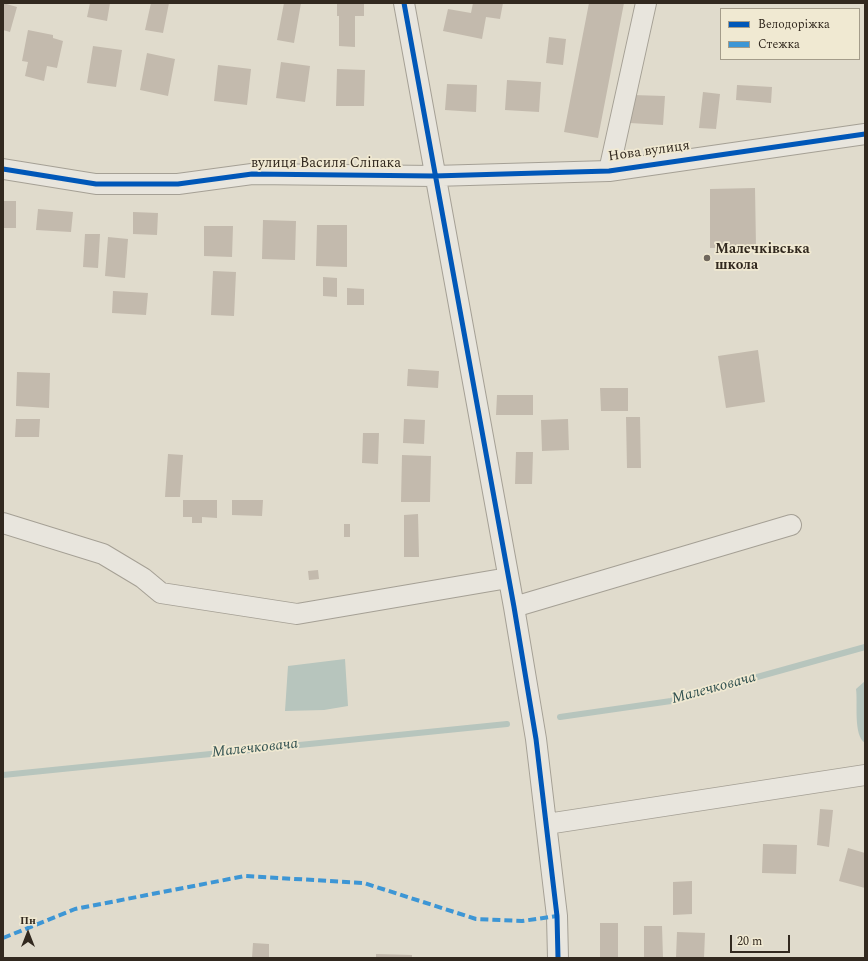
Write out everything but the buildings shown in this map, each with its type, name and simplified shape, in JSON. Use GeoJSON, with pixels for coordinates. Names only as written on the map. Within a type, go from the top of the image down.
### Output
{"type":"FeatureCollection","features":[{"type":"Feature","properties":{"kind":"street"},"geometry":{"type":"LineString","coordinates":[[404,3],[434,176],[514,607],[536,739],[557,916],[558,958]]}},
{"type":"Feature","properties":{"kind":"street"},"geometry":{"type":"LineString","coordinates":[[609,170],[646,3]]}},
{"type":"Feature","properties":{"kind":"street","name":"Нова вулиця"},"geometry":{"type":"LineString","coordinates":[[434,176],[609,170],[865,134]]}},
{"type":"Feature","properties":{"kind":"street","name":"вулиця Василя Сліпака"},"geometry":{"type":"LineString","coordinates":[[3,169],[96,184],[178,184],[252,174],[434,176]]}},
{"type":"Feature","properties":{"kind":"street"},"geometry":{"type":"LineString","coordinates":[[3,523],[103,554],[143,578],[161,594],[297,614],[508,578]]}},
{"type":"Feature","properties":{"kind":"street"},"geometry":{"type":"LineString","coordinates":[[514,607],[791,525]]}},
{"type":"Feature","properties":{"kind":"street"},"geometry":{"type":"LineString","coordinates":[[547,824],[865,775]]}},
{"type":"Feature","properties":{"kind":"shaded area"},"geometry":{"type":"Polygon","coordinates":[[[345,659],[348,706],[324,710],[285,711],[288,666],[345,659]]]}},
{"type":"Feature","properties":{"kind":"shaded area"},"geometry":{"type":"Polygon","coordinates":[[[865,681],[865,743],[861,739],[857,726],[856,689],[865,681]]]}},
{"type":"Feature","properties":{"kind":"waterway","name":"Малечковача"},"geometry":{"type":"LineString","coordinates":[[560,717],[671,701],[865,647]]}},
{"type":"Feature","properties":{"kind":"waterway","name":"Малечковача"},"geometry":{"type":"LineString","coordinates":[[3,775],[507,724]]}},
{"type":"Feature","properties":{"kind":"marked path"},"geometry":{"type":"LineString","coordinates":[[3,938],[75,909],[245,876],[364,883],[476,919],[522,921],[557,916]]}},
{"type":"Feature","properties":{"kind":"cycle path"},"geometry":{"type":"LineString","coordinates":[[404,3],[514,607],[536,739],[557,916],[558,958]]}},
{"type":"Feature","properties":{"kind":"cycle path"},"geometry":{"type":"LineString","coordinates":[[3,169],[96,184],[178,184],[252,174],[434,176],[609,171],[865,134]]}},
{"type":"Feature","properties":{"kind":"place","name":"Малечківська школа"},"geometry":{"type":"Point","coordinates":[707,258]}}]}
